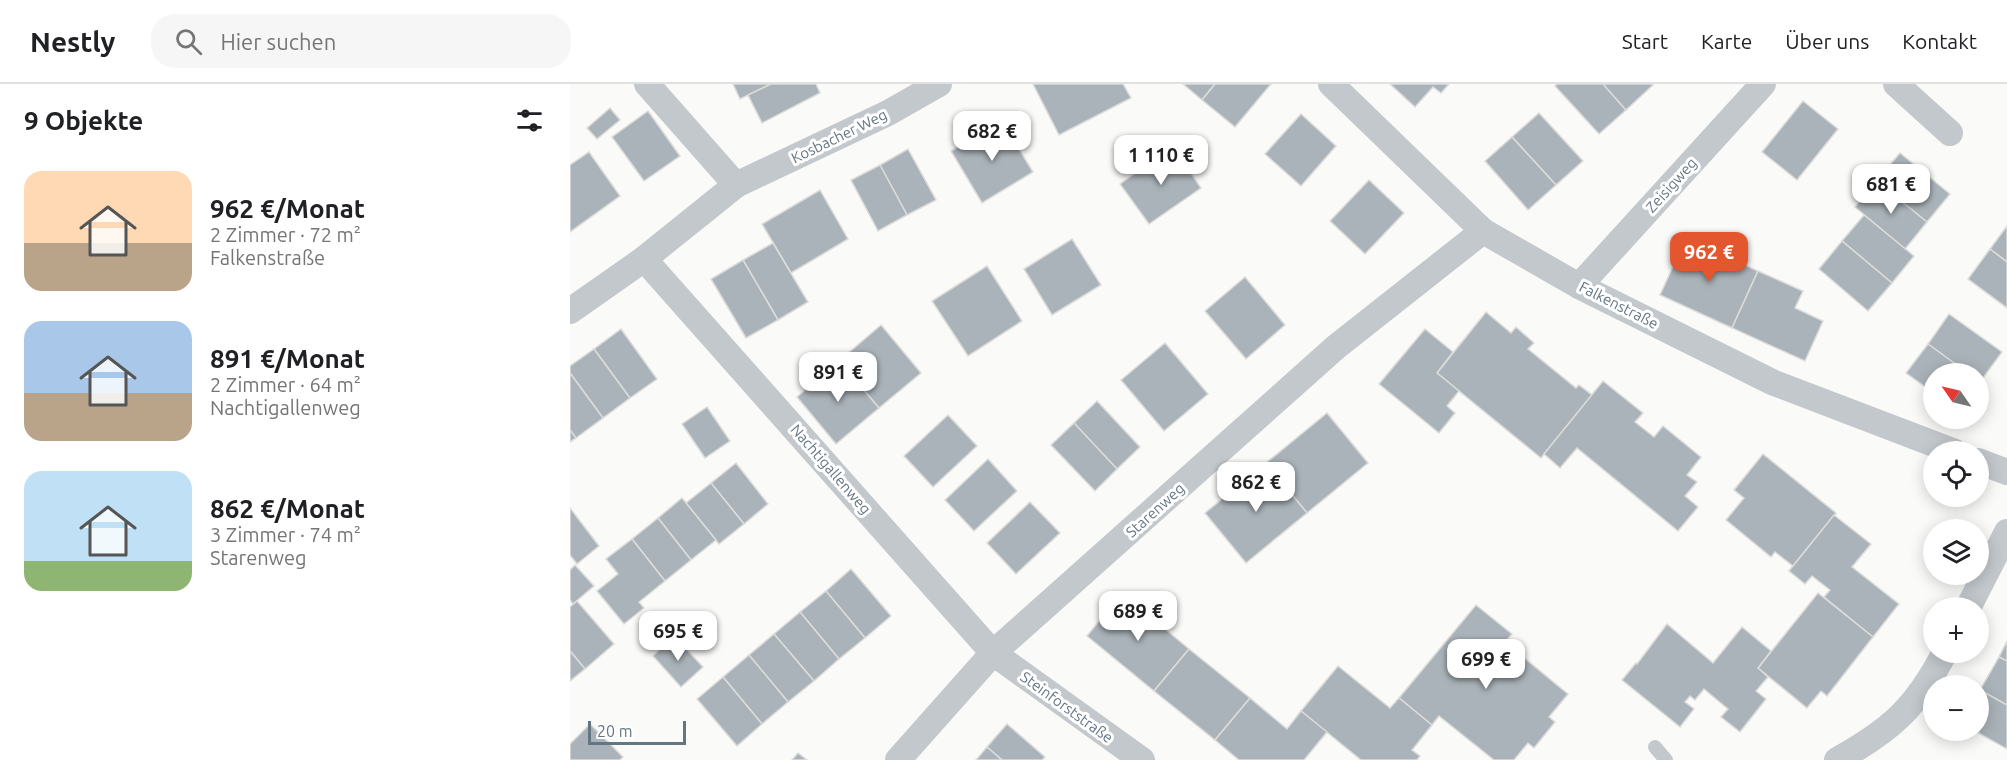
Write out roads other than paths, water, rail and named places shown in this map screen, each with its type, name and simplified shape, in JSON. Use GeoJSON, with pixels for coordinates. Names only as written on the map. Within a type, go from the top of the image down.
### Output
{"type":"FeatureCollection","features":[{"type":"Feature","properties":{"kind":"street"},"geometry":{"type":"LineString","coordinates":[[647,84],[736,185]]}},
{"type":"Feature","properties":{"kind":"street","name":"Kosbacher Weg"},"geometry":{"type":"LineString","coordinates":[[570,311],[644,259],[736,185],[888,113],[939,84]]}},
{"type":"Feature","properties":{"kind":"street","name":"Falkenstraße"},"geometry":{"type":"LineString","coordinates":[[1331,84],[1483,231],[1580,286],[1772,382],[1926,441]]}},
{"type":"Feature","properties":{"kind":"street","name":"Zeisigweg"},"geometry":{"type":"LineString","coordinates":[[1580,286],[1763,84]]}},
{"type":"Feature","properties":{"kind":"street"},"geometry":{"type":"LineString","coordinates":[[1896,84],[1950,133]]}},
{"type":"Feature","properties":{"kind":"street","name":"Starenweg"},"geometry":{"type":"LineString","coordinates":[[898,760],[993,653],[1336,347],[1483,231]]}},
{"type":"Feature","properties":{"kind":"street","name":"Nachtigallenweg"},"geometry":{"type":"LineString","coordinates":[[644,259],[993,653]]}},
{"type":"Feature","properties":{"kind":"street"},"geometry":{"type":"LineString","coordinates":[[1989,465],[2007,472]]}},
{"type":"Feature","properties":{"kind":"street"},"geometry":{"type":"LineString","coordinates":[[1974,597],[2007,532]]}},
{"type":"Feature","properties":{"kind":"street","name":"Steinforststraße"},"geometry":{"type":"LineString","coordinates":[[993,653],[1142,760]]}},
{"type":"Feature","properties":{"kind":"street"},"geometry":{"type":"LineString","coordinates":[[1837,760],[1869,742],[1903,715],[1930,681],[1939,663]]}},
{"type":"Feature","properties":{"kind":"lane"},"geometry":{"type":"LineString","coordinates":[[1655,747],[1666,760]]}}]}
